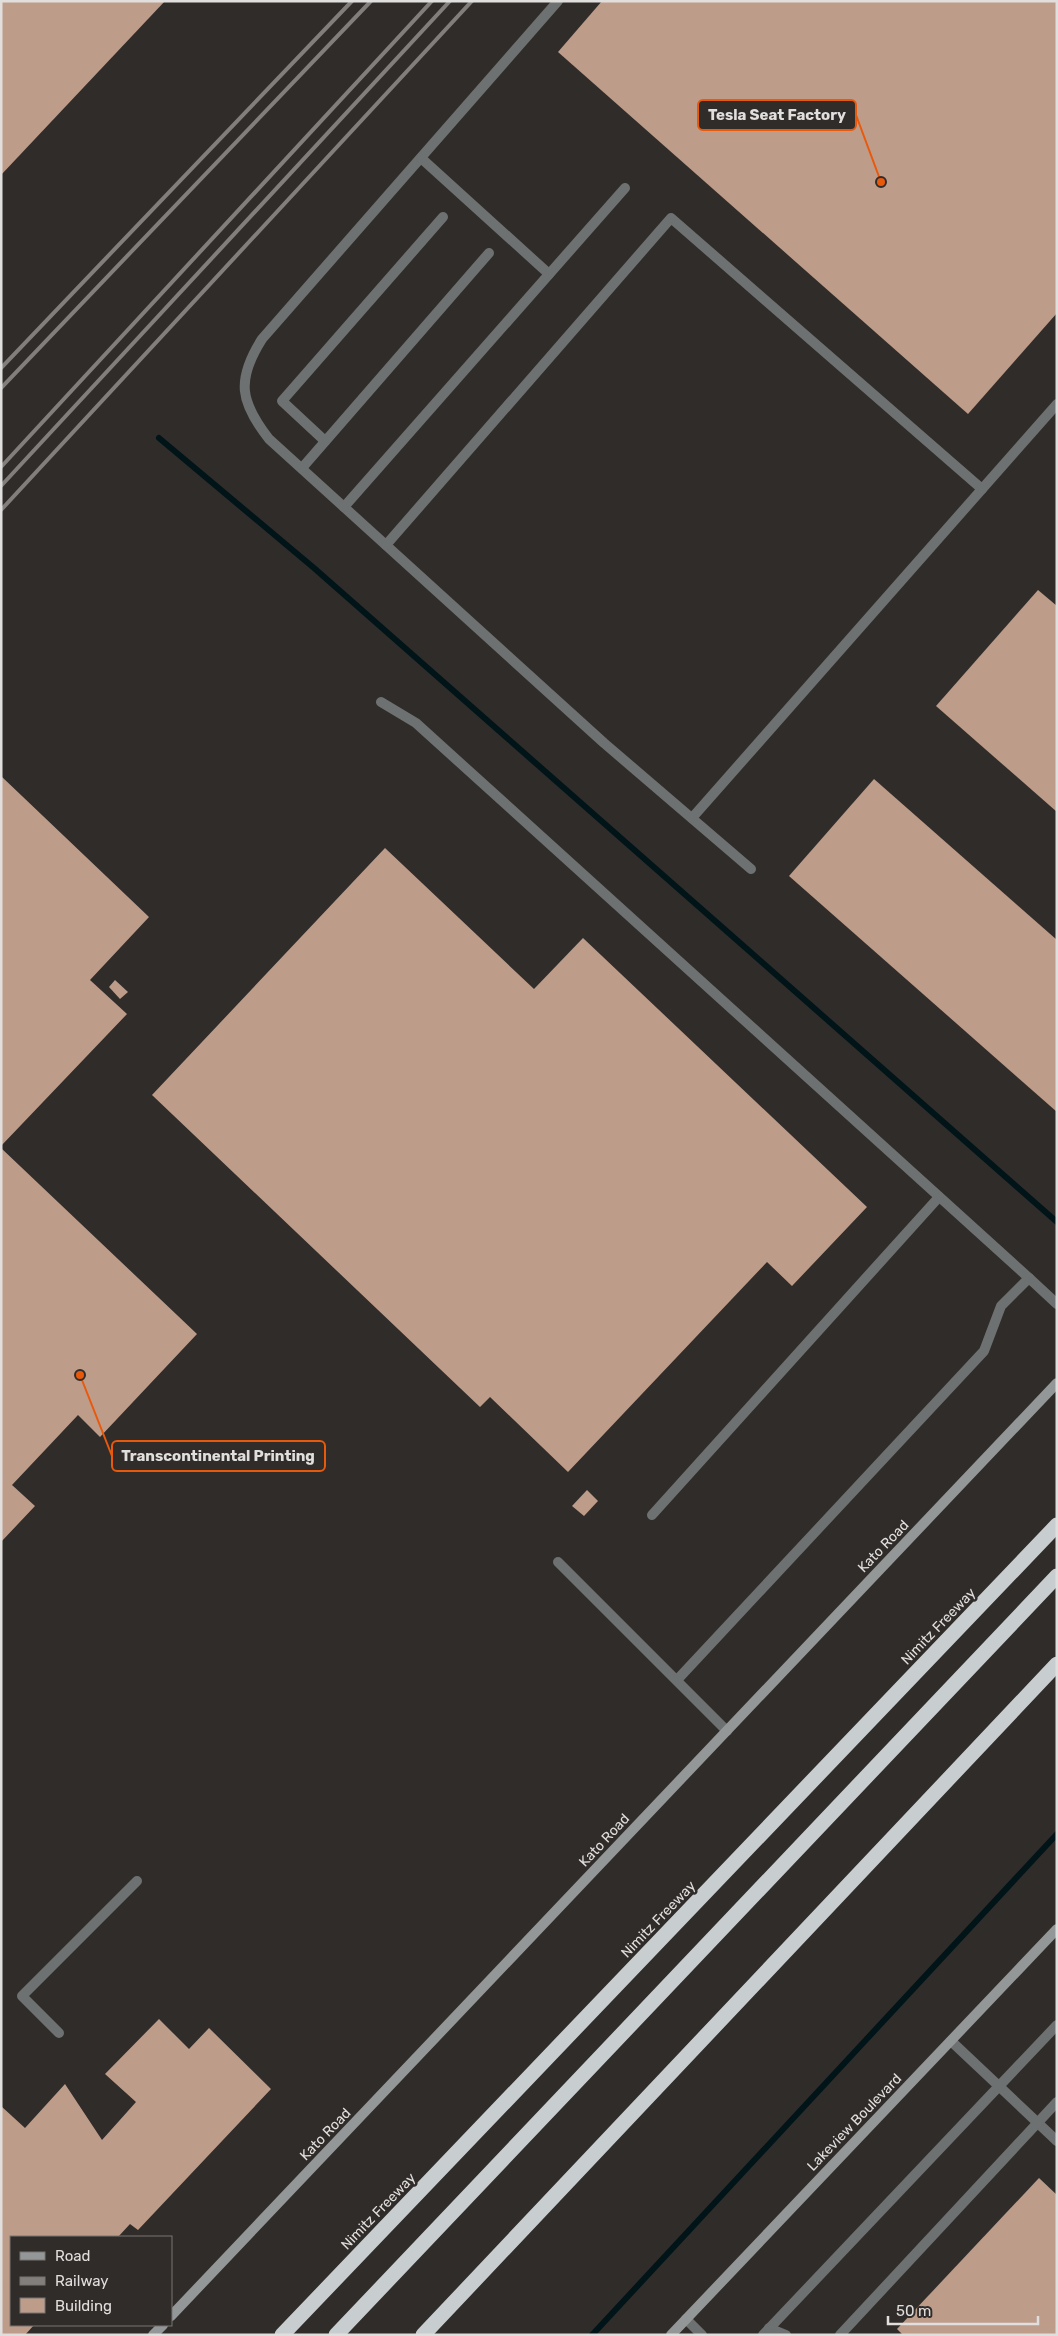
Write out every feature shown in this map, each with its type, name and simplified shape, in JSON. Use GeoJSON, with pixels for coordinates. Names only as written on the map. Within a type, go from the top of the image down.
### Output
{"type":"FeatureCollection","features":[{"type":"Feature","properties":{"kind":"highway","name":"Nimitz Freeway"},"geometry":{"type":"LineString","coordinates":[[282,2335],[1057,1525]]}},
{"type":"Feature","properties":{"kind":"highway"},"geometry":{"type":"LineString","coordinates":[[336,2335],[1057,1576]]}},
{"type":"Feature","properties":{"kind":"highway"},"geometry":{"type":"LineString","coordinates":[[423,2335],[1057,1664]]}},
{"type":"Feature","properties":{"kind":"street","name":"Kato Road"},"geometry":{"type":"LineString","coordinates":[[172,2315],[1057,1383]]}},
{"type":"Feature","properties":{"kind":"street","name":"Lakeview Boulevard"},"geometry":{"type":"LineString","coordinates":[[672,2335],[1057,1929]]}},
{"type":"Feature","properties":{"kind":"street"},"geometry":{"type":"LineString","coordinates":[[153,2335],[162,2326]]}},
{"type":"Feature","properties":{"kind":"lane"},"geometry":{"type":"LineString","coordinates":[[558,1],[262,339],[249,360],[245,380],[246,402],[254,420],[269,439],[604,743],[751,870]]}},
{"type":"Feature","properties":{"kind":"lane"},"geometry":{"type":"LineString","coordinates":[[420,158],[549,274]]}},
{"type":"Feature","properties":{"kind":"lane"},"geometry":{"type":"LineString","coordinates":[[344,507],[626,188]]}},
{"type":"Feature","properties":{"kind":"lane"},"geometry":{"type":"LineString","coordinates":[[325,441],[282,401],[443,217]]}},
{"type":"Feature","properties":{"kind":"lane"},"geometry":{"type":"LineString","coordinates":[[386,545],[672,218],[982,489]]}},
{"type":"Feature","properties":{"kind":"lane"},"geometry":{"type":"LineString","coordinates":[[302,468],[489,253]]}},
{"type":"Feature","properties":{"kind":"lane"},"geometry":{"type":"LineString","coordinates":[[692,818],[1057,404]]}},
{"type":"Feature","properties":{"kind":"lane"},"geometry":{"type":"LineString","coordinates":[[382,702],[416,723],[1057,1304]]}},
{"type":"Feature","properties":{"kind":"lane"},"geometry":{"type":"LineString","coordinates":[[652,1515],[939,1197]]}},
{"type":"Feature","properties":{"kind":"lane"},"geometry":{"type":"LineString","coordinates":[[677,1680],[984,1351],[1001,1306],[1029,1278]]}},
{"type":"Feature","properties":{"kind":"lane"},"geometry":{"type":"LineString","coordinates":[[558,1562],[727,1730]]}},
{"type":"Feature","properties":{"kind":"lane"},"geometry":{"type":"LineString","coordinates":[[59,2033],[22,1996],[137,1881]]}},
{"type":"Feature","properties":{"kind":"lane"},"geometry":{"type":"LineString","coordinates":[[766,2331],[1057,2025]]}},
{"type":"Feature","properties":{"kind":"lane"},"geometry":{"type":"LineString","coordinates":[[951,2041],[1057,2141]]}},
{"type":"Feature","properties":{"kind":"lane"},"geometry":{"type":"LineString","coordinates":[[840,2335],[1057,2102]]}},
{"type":"Feature","properties":{"kind":"lane"},"geometry":{"type":"LineString","coordinates":[[686,2319],[702,2335]]}},
{"type":"Feature","properties":{"kind":"lane"},"geometry":{"type":"LineString","coordinates":[[766,2331],[786,2335]]}},
{"type":"Feature","properties":{"kind":"building"},"geometry":{"type":"Polygon","coordinates":[[[1,1],[165,1],[1,175],[1,1]]]}},
{"type":"Feature","properties":{"kind":"building"},"geometry":{"type":"Polygon","coordinates":[[[602,1],[1057,1],[1057,313],[968,414],[558,52],[602,1]]]}},
{"type":"Feature","properties":{"kind":"building"},"geometry":{"type":"Polygon","coordinates":[[[1038,590],[1057,606],[1057,812],[936,706],[1038,590]]]}},
{"type":"Feature","properties":{"kind":"building"},"geometry":{"type":"Polygon","coordinates":[[[1,776],[149,917],[90,980],[127,1014],[1,1146],[1,776]]]}},
{"type":"Feature","properties":{"kind":"building"},"geometry":{"type":"Polygon","coordinates":[[[874,779],[1057,940],[1057,1112],[789,876],[874,779]]]}},
{"type":"Feature","properties":{"kind":"building"},"geometry":{"type":"Polygon","coordinates":[[[385,848],[534,989],[583,938],[867,1207],[792,1286],[767,1262],[568,1472],[490,1397],[480,1407],[152,1095],[385,848]]]}},
{"type":"Feature","properties":{"kind":"building"},"geometry":{"type":"Polygon","coordinates":[[[115,980],[128,992],[120,999],[109,987],[115,980]]]}},
{"type":"Feature","properties":{"kind":"building"},"geometry":{"type":"Polygon","coordinates":[[[1,1148],[197,1334],[100,1437],[78,1415],[12,1485],[35,1506],[1,1542],[1,1148]]]}},
{"type":"Feature","properties":{"kind":"building"},"geometry":{"type":"Polygon","coordinates":[[[587,1490],[598,1501],[584,1516],[572,1506],[587,1490]]]}},
{"type":"Feature","properties":{"kind":"building"},"geometry":{"type":"Polygon","coordinates":[[[159,2019],[189,2049],[209,2028],[271,2089],[138,2230],[130,2224],[119,2236],[10,2236],[10,2326],[33,2326],[25,2335],[1,2335],[1,2106],[25,2128],[65,2084],[102,2140],[136,2102],[105,2074],[159,2019]]]}},
{"type":"Feature","properties":{"kind":"building"},"geometry":{"type":"Polygon","coordinates":[[[1039,2178],[1057,2195],[1057,2335],[903,2335],[897,2329],[1039,2178]]]}},
{"type":"Feature","properties":{"kind":"waterway"},"geometry":{"type":"LineString","coordinates":[[159,438],[314,568],[1057,1222]]}},
{"type":"Feature","properties":{"kind":"waterway"},"geometry":{"type":"LineString","coordinates":[[592,2335],[1057,1834]]}},
{"type":"Feature","properties":{"kind":"railway"},"geometry":{"type":"LineString","coordinates":[[1,368],[352,1]]}},
{"type":"Feature","properties":{"kind":"railway"},"geometry":{"type":"LineString","coordinates":[[1,388],[371,1]]}},
{"type":"Feature","properties":{"kind":"railway"},"geometry":{"type":"LineString","coordinates":[[1,467],[432,1]]}},
{"type":"Feature","properties":{"kind":"railway"},"geometry":{"type":"LineString","coordinates":[[1,486],[450,1]]}},
{"type":"Feature","properties":{"kind":"railway"},"geometry":{"type":"LineString","coordinates":[[1,510],[472,1]]}},
{"type":"Feature","properties":{"kind":"place","name":"Tesla Seat Factory"},"geometry":{"type":"Point","coordinates":[881,182]}},
{"type":"Feature","properties":{"kind":"place","name":"Transcontinental Printing"},"geometry":{"type":"Point","coordinates":[80,1375]}}]}
